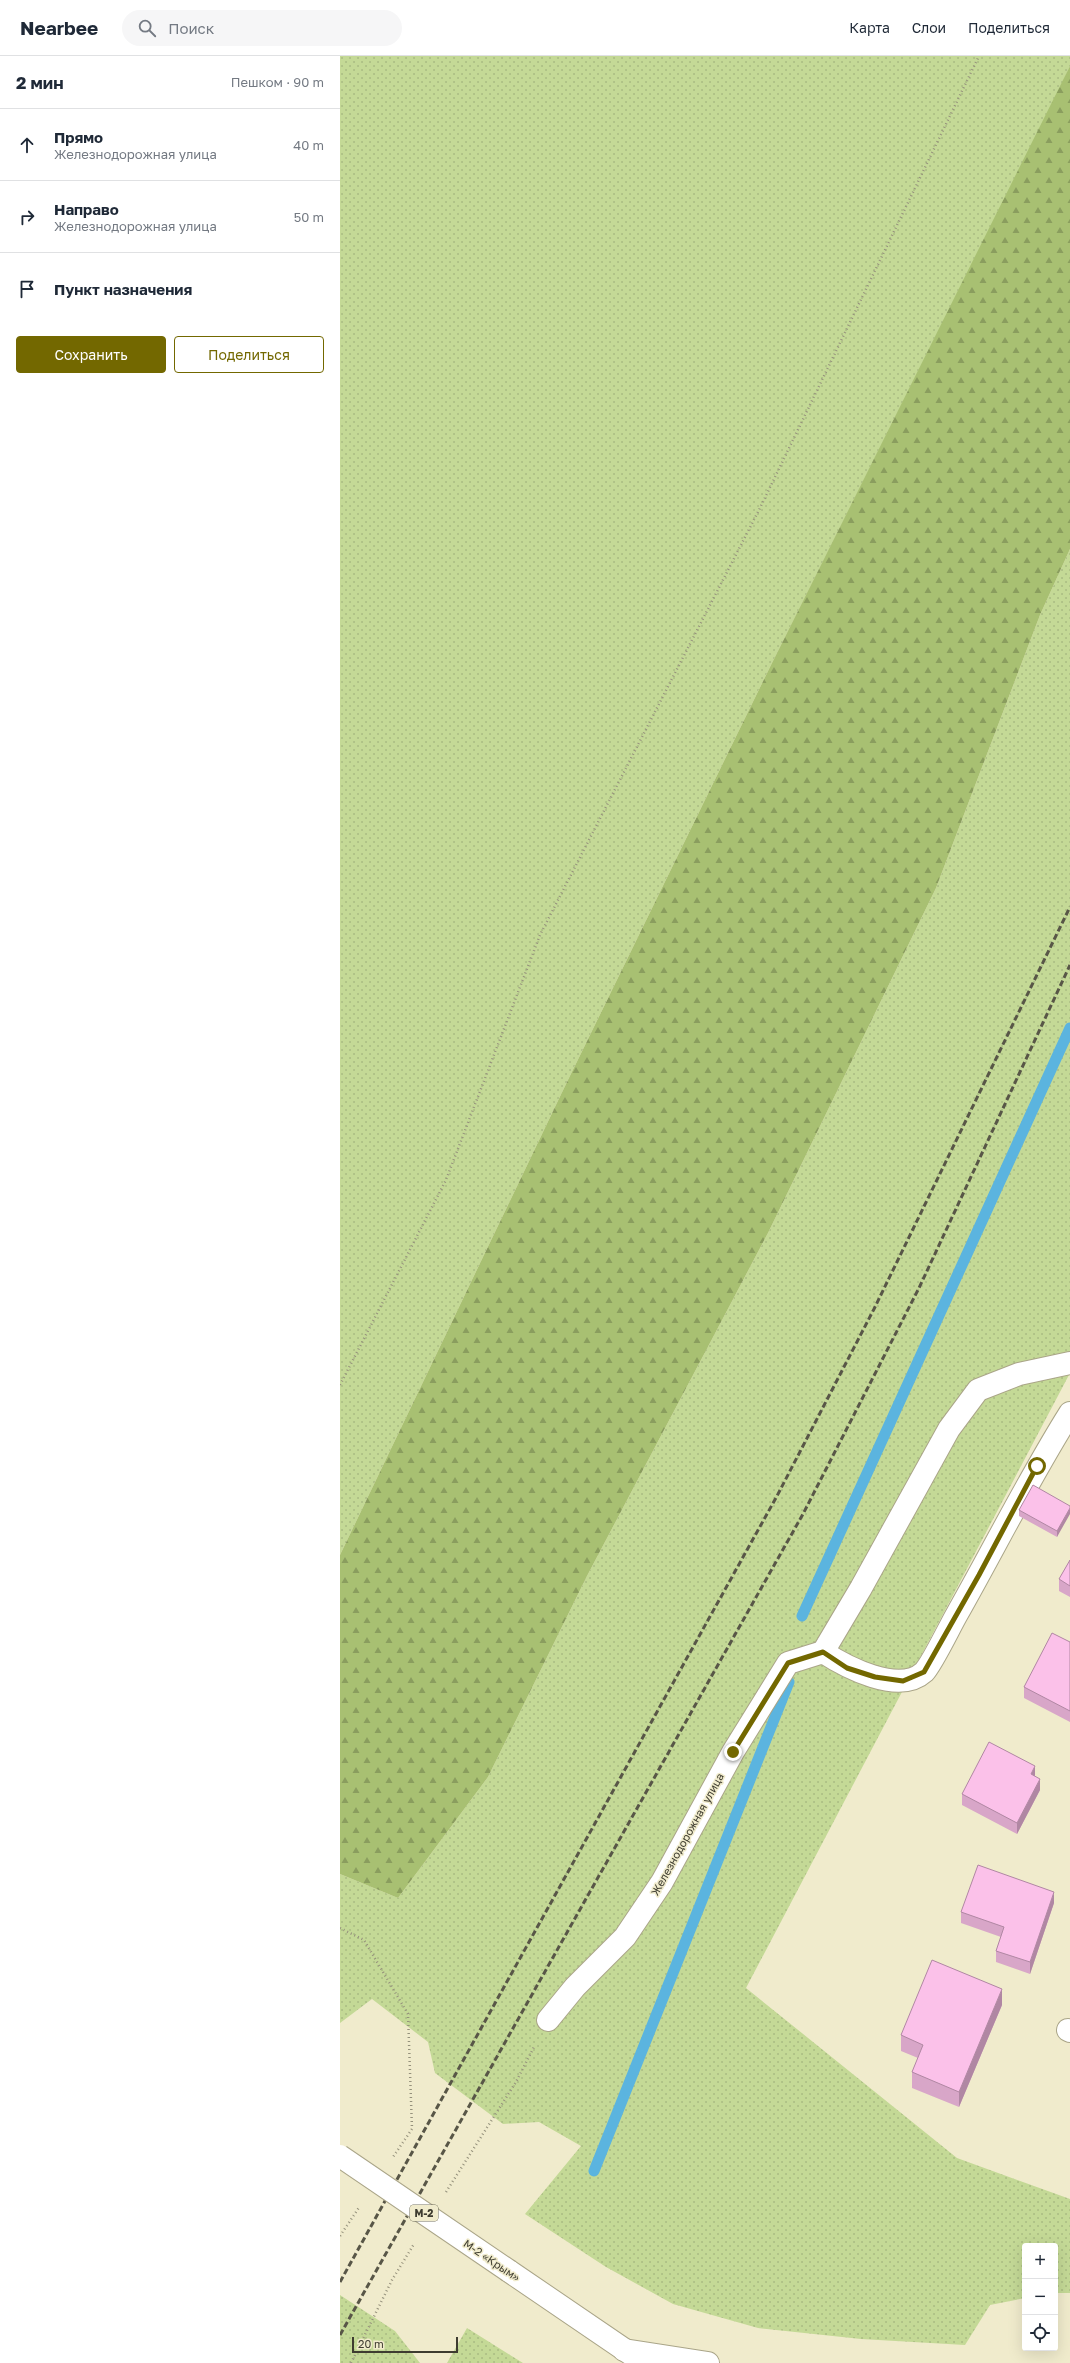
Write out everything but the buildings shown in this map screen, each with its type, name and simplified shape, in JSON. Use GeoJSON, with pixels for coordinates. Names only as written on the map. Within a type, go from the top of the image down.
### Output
{"type":"FeatureCollection","features":[{"type":"Feature","properties":{"kind":"main road"},"geometry":{"type":"LineString","coordinates":[[1070,1363],[1019,1374],[978,1390],[949,1429],[861,1588],[823,1652],[847,1668],[875,1677],[903,1681],[924,1672],[979,1575],[1037,1466],[1070,1413]]}},
{"type":"Feature","properties":{"kind":"main road","name":"Железнодорожная улица"},"geometry":{"type":"LineString","coordinates":[[548,2020],[575,1987],[625,1937],[662,1882],[733,1752],[788,1663],[823,1652]]}},
{"type":"Feature","properties":{"kind":"main road","name":"М-2 «Крым»"},"geometry":{"type":"LineString","coordinates":[[340,2156],[644,2363]]}},
{"type":"Feature","properties":{"kind":"main road"},"geometry":{"type":"LineString","coordinates":[[624,2350],[708,2363]]}},
{"type":"Feature","properties":{"kind":"path"},"geometry":{"type":"LineString","coordinates":[[340,1385],[446,1180],[540,935],[760,508],[979,56]]}},
{"type":"Feature","properties":{"kind":"path"},"geometry":{"type":"LineString","coordinates":[[340,1928],[364,1940],[408,2014],[412,2129],[390,2160]]}},
{"type":"Feature","properties":{"kind":"path"},"geometry":{"type":"LineString","coordinates":[[340,2236],[361,2204]]}},
{"type":"Feature","properties":{"kind":"green space"},"geometry":{"type":"Polygon","coordinates":[[[340,56],[1070,56],[1070,66],[770,667],[566,1084],[340,1555],[340,56]]]}},
{"type":"Feature","properties":{"kind":"green space"},"geometry":{"type":"Polygon","coordinates":[[[1070,66],[1070,549],[1040,615],[936,888],[768,1233],[587,1576],[488,1777],[398,1898],[340,1874],[340,1555],[566,1084],[770,667],[1070,66]]]}},
{"type":"Feature","properties":{"kind":"green space"},"geometry":{"type":"Polygon","coordinates":[[[1070,549],[1070,1373],[746,1988],[957,2158],[1070,2199],[1070,2293],[1058,2293],[1058,2243],[1022,2243],[1022,2299],[990,2305],[965,2345],[861,2339],[758,2328],[673,2304],[606,2267],[525,2214],[581,2146],[539,2122],[503,2124],[435,2073],[428,2042],[372,1999],[340,2023],[340,1874],[398,1898],[488,1777],[587,1576],[768,1233],[936,888],[1040,615],[1070,549]]]}},
{"type":"Feature","properties":{"kind":"green space"},"geometry":{"type":"Polygon","coordinates":[[[340,2295],[395,2331],[420,2363],[340,2363],[340,2295]]]}},
{"type":"Feature","properties":{"kind":"green space"},"geometry":{"type":"Polygon","coordinates":[[[467,2328],[523,2363],[447,2363],[467,2328]]]}},
{"type":"Feature","properties":{"kind":"waterway"},"geometry":{"type":"LineString","coordinates":[[802,1616],[1070,1028]]}},
{"type":"Feature","properties":{"kind":"waterway"},"geometry":{"type":"LineString","coordinates":[[594,2171],[789,1682]]}},
{"type":"Feature","properties":{"kind":"railway"},"geometry":{"type":"LineString","coordinates":[[340,2282],[777,1496],[874,1309],[1070,907]]}},
{"type":"Feature","properties":{"kind":"railway"},"geometry":{"type":"LineString","coordinates":[[340,2335],[803,1514],[919,1288],[1070,965]]}},
{"type":"Feature","properties":{"kind":"route"},"geometry":{"type":"LineString","coordinates":[[733,1752],[788,1663],[823,1652],[847,1668],[875,1677],[903,1681],[924,1672],[979,1575],[1037,1466]]}}]}
